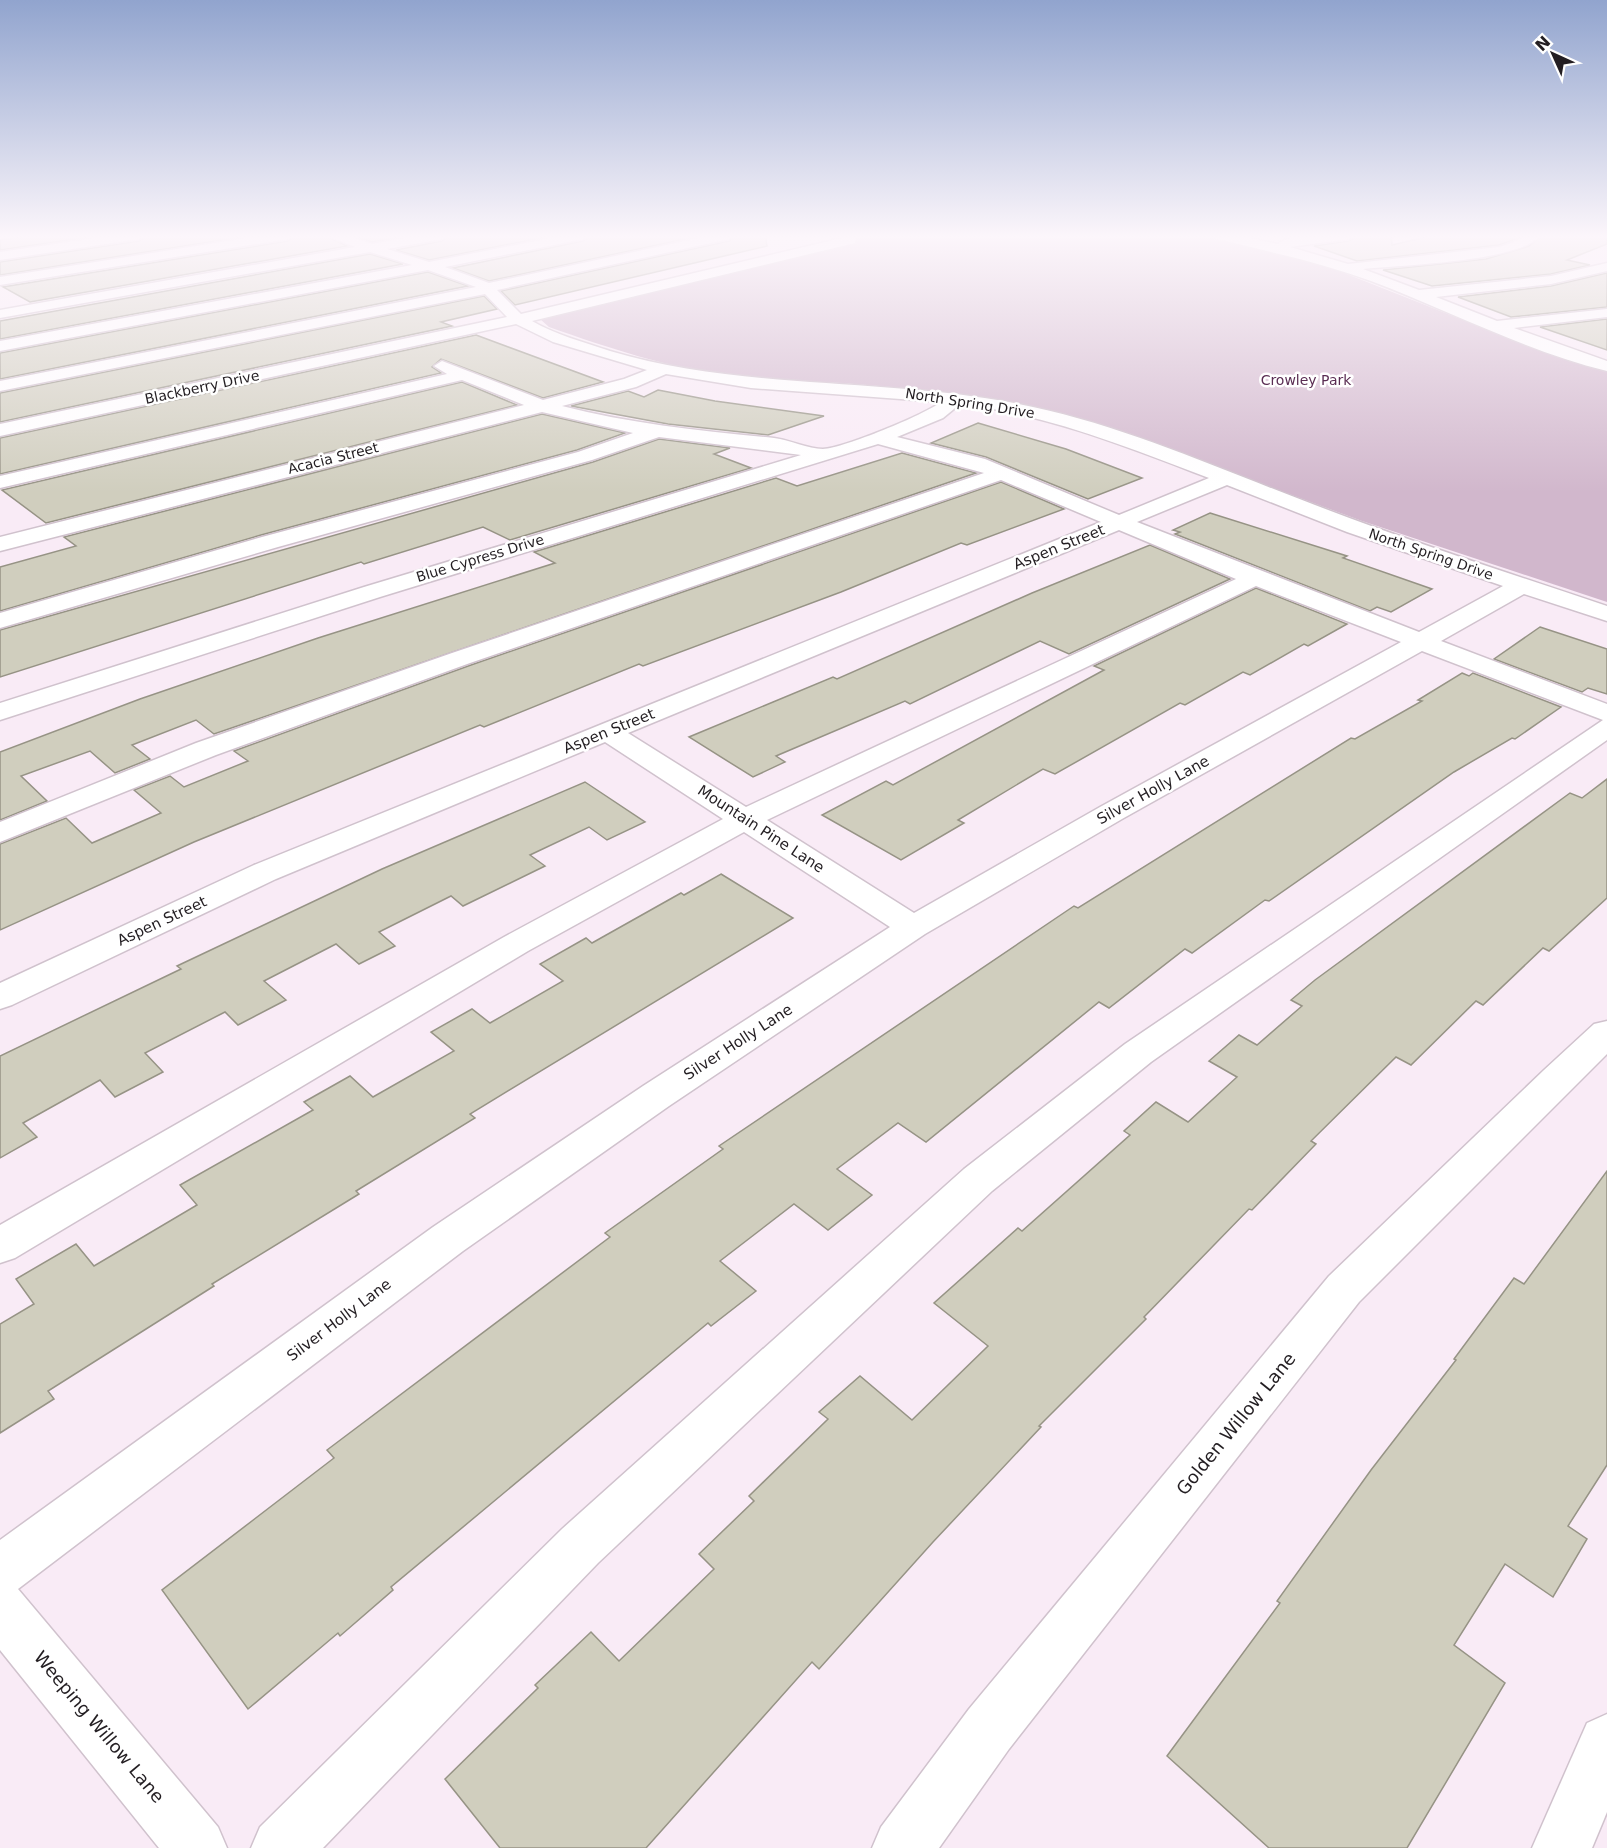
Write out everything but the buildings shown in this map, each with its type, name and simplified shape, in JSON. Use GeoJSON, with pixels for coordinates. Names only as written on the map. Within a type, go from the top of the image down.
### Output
{"type":"FeatureCollection","features":[{"type":"Feature","properties":{"kind":"street"},"geometry":{"type":"LineString","coordinates":[[0,346],[133,321]]}},
{"type":"Feature","properties":{"kind":"street"},"geometry":{"type":"LineString","coordinates":[[0,386],[326,321]]}},
{"type":"Feature","properties":{"kind":"street","name":"Blackberry Drive"},"geometry":{"type":"LineString","coordinates":[[0,430],[509,321]]}},
{"type":"Feature","properties":{"kind":"street","name":"North Spring Drive"},"geometry":{"type":"LineString","coordinates":[[524,321],[562,340],[664,369],[753,383],[900,391],[1034,412],[1086,428],[1607,614]]}},
{"type":"Feature","properties":{"kind":"street"},"geometry":{"type":"LineString","coordinates":[[1482,321],[1607,366]]}},
{"type":"Feature","properties":{"kind":"street"},"geometry":{"type":"LineString","coordinates":[[1494,326],[1545,321]]}},
{"type":"Feature","properties":{"kind":"street"},"geometry":{"type":"LineString","coordinates":[[393,346],[541,406],[658,431],[782,446],[823,454]]}},
{"type":"Feature","properties":{"kind":"street","name":"Acacia Street"},"geometry":{"type":"LineString","coordinates":[[4,539],[541,406],[630,382],[664,369]]}},
{"type":"Feature","properties":{"kind":"street"},"geometry":{"type":"LineString","coordinates":[[0,482],[463,375]]}},
{"type":"Feature","properties":{"kind":"street","name":"Blue Cypress Drive"},"geometry":{"type":"LineString","coordinates":[[0,712],[372,592],[878,438],[938,414],[956,398]]}},
{"type":"Feature","properties":{"kind":"street"},"geometry":{"type":"LineString","coordinates":[[0,621],[237,551],[585,456],[658,431]]}},
{"type":"Feature","properties":{"kind":"street"},"geometry":{"type":"LineString","coordinates":[[878,438],[963,459],[1002,473],[1256,578],[1607,713]]}},
{"type":"Feature","properties":{"kind":"street"},"geometry":{"type":"LineString","coordinates":[[0,833],[206,750],[449,662],[1002,473]]}},
{"type":"Feature","properties":{"kind":"street","name":"Aspen Street"},"geometry":{"type":"LineString","coordinates":[[0,997],[265,872],[1225,479]]}},
{"type":"Feature","properties":{"kind":"street"},"geometry":{"type":"LineString","coordinates":[[0,1246],[516,944],[745,819],[1256,578]]}},
{"type":"Feature","properties":{"kind":"street","name":"Silver Holly Lane"},"geometry":{"type":"LineString","coordinates":[[0,1571],[448,1239],[656,1096],[913,927],[1523,585]]}},
{"type":"Feature","properties":{"kind":"street"},"geometry":{"type":"LineString","coordinates":[[281,1848],[410,1721],[580,1545],[978,1180],[1138,1053],[1607,727]]}},
{"type":"Feature","properties":{"kind":"street","name":"Mountain Pine Lane"},"geometry":{"type":"LineString","coordinates":[[608,732],[913,927]]}},
{"type":"Feature","properties":{"kind":"street","name":"Golden Willow Lane"},"geometry":{"type":"LineString","coordinates":[[903,1848],[989,1729],[1344,1289],[1557,1079],[1607,1033]]}},
{"type":"Feature","properties":{"kind":"street","name":"Weeping Willow Lane"},"geometry":{"type":"LineString","coordinates":[[0,1608],[197,1848]]}},
{"type":"Feature","properties":{"kind":"street"},"geometry":{"type":"LineString","coordinates":[[1562,1848],[1607,1743]]}},
{"type":"Feature","properties":{"kind":"green space","name":"Crowley Park"},"geometry":{"type":"Polygon","coordinates":[[[543,321],[1466,321],[1552,355],[1607,372],[1607,602],[1362,521],[1104,426],[1072,417],[974,397],[708,372],[662,363],[616,350],[549,327],[543,321]]]}}]}
